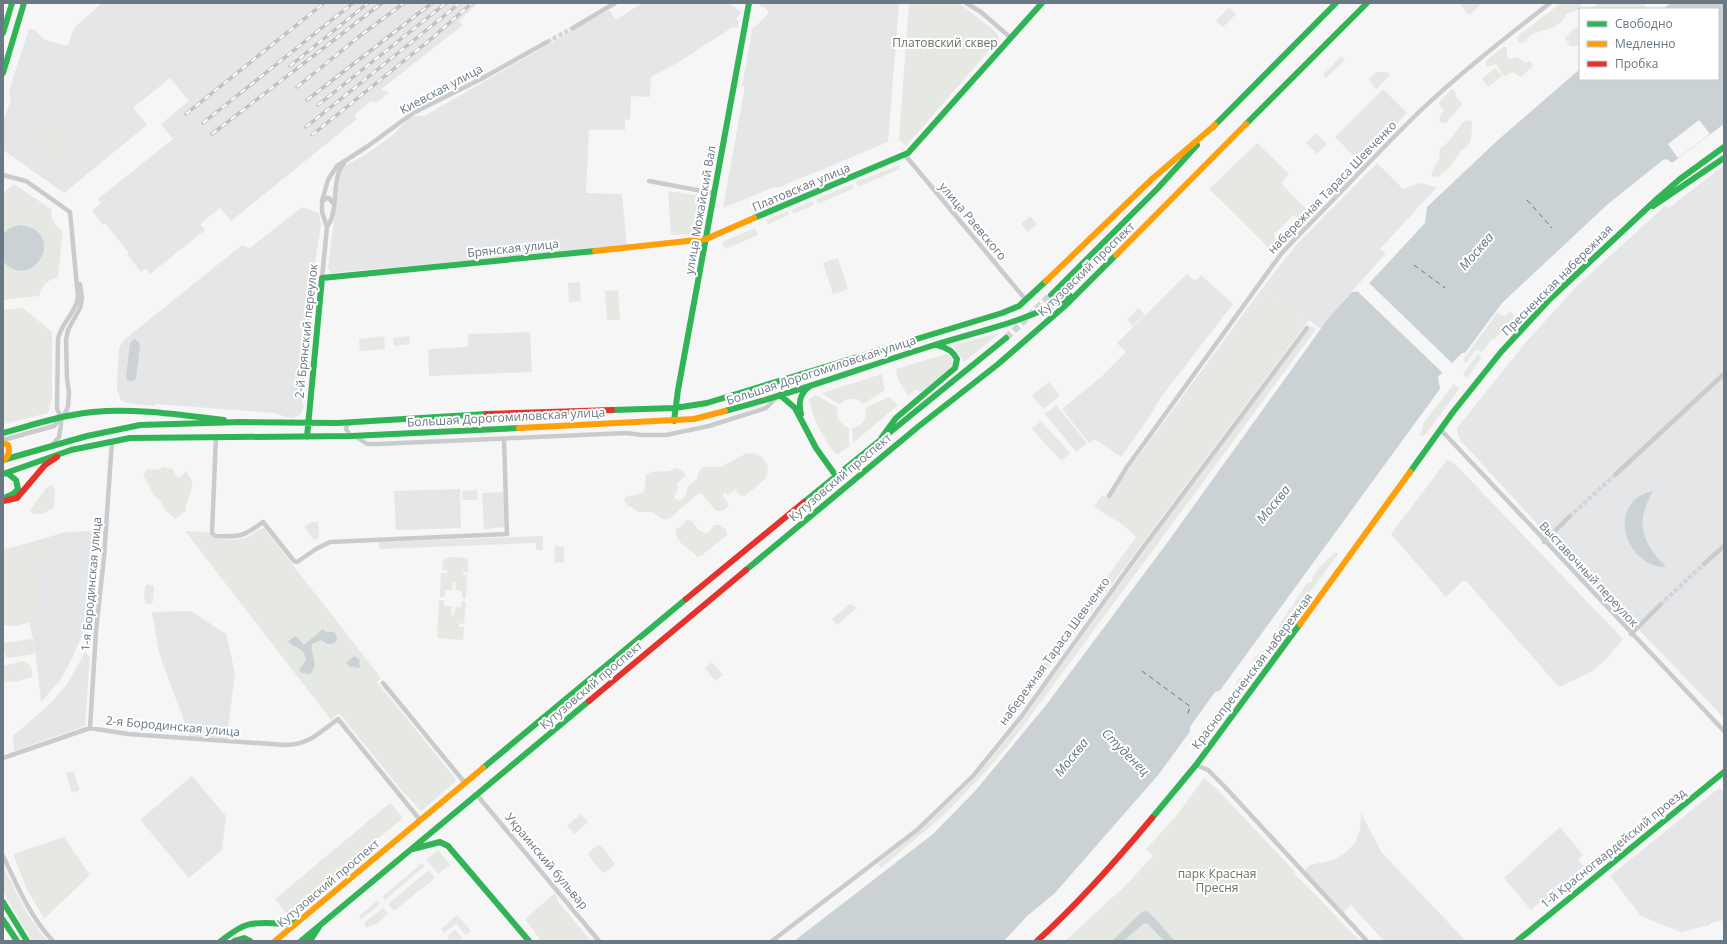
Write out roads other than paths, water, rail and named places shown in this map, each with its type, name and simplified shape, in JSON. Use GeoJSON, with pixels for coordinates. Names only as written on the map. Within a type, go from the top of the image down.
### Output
{"type":"FeatureCollection","features":[{"type":"Feature","properties":{"kind":"main road"},"geometry":{"type":"LineString","coordinates":[[3,33],[12,3]]}},
{"type":"Feature","properties":{"kind":"main road"},"geometry":{"type":"LineString","coordinates":[[3,73],[24,3]]}},
{"type":"Feature","properties":{"kind":"main road","name":"улица Можайский Вал"},"geometry":{"type":"LineString","coordinates":[[674,422],[675,408],[713,193],[749,3]]}},
{"type":"Feature","properties":{"kind":"main road"},"geometry":{"type":"LineString","coordinates":[[905,155],[913,148],[1042,3]]}},
{"type":"Feature","properties":{"kind":"main road","name":"Кутузовский проспект"},"geometry":{"type":"LineString","coordinates":[[1051,295],[1158,188],[1215,125],[1336,3]]}},
{"type":"Feature","properties":{"kind":"main road","name":"Кутузовский проспект"},"geometry":{"type":"LineString","coordinates":[[301,941],[919,426],[997,365],[1044,325],[1089,283],[1368,3]]}},
{"type":"Feature","properties":{"kind":"main road","name":"Кутузовский проспект"},"geometry":{"type":"LineString","coordinates":[[963,324],[1012,309],[1026,300],[1152,179],[1215,125]]}},
{"type":"Feature","properties":{"kind":"main road","name":"Пресненская набережная"},"geometry":{"type":"LineString","coordinates":[[1465,397],[1501,352],[1536,313],[1637,217],[1680,179],[1724,147]]}},
{"type":"Feature","properties":{"kind":"main road","name":"Платовская улица"},"geometry":{"type":"LineString","coordinates":[[706,239],[905,155]]}},
{"type":"Feature","properties":{"kind":"main road","name":"Пресненская набережная"},"geometry":{"type":"LineString","coordinates":[[1637,217],[1724,158]]}},
{"type":"Feature","properties":{"kind":"main road","name":"Брянская улица"},"geometry":{"type":"LineString","coordinates":[[322,278],[706,239]]}},
{"type":"Feature","properties":{"kind":"main road","name":"2-й Брянский переулок"},"geometry":{"type":"LineString","coordinates":[[307,437],[322,278]]}},
{"type":"Feature","properties":{"kind":"main road","name":"Большая Дорогомиловская улица"},"geometry":{"type":"LineString","coordinates":[[5,474],[71,450],[130,438],[216,436],[307,437],[674,422],[705,417],[931,346],[997,327],[1048,309],[1063,302],[1089,283]]}},
{"type":"Feature","properties":{"kind":"main road","name":"Большая Дорогомиловская улица"},"geometry":{"type":"LineString","coordinates":[[4,460],[87,436],[130,426],[242,422],[308,424],[352,423],[494,414],[675,408],[707,403],[963,324]]}},
{"type":"Feature","properties":{"kind":"main road","name":"Кутузовский проспект"},"geometry":{"type":"LineString","coordinates":[[275,941],[836,476],[1006,338]]}},
{"type":"Feature","properties":{"kind":"main road"},"geometry":{"type":"LineString","coordinates":[[875,445],[896,418],[957,365],[956,358],[948,348],[944,346],[931,346]]}},
{"type":"Feature","properties":{"kind":"main road"},"geometry":{"type":"LineString","coordinates":[[802,420],[800,397],[805,389],[813,383]]}},
{"type":"Feature","properties":{"kind":"main road"},"geometry":{"type":"LineString","coordinates":[[779,395],[792,404],[802,420],[820,456],[836,476]]}},
{"type":"Feature","properties":{"kind":"main road","name":"Краснопресненская набережная"},"geometry":{"type":"LineString","coordinates":[[1037,941],[1067,914],[1115,862],[1196,765],[1360,544],[1465,397]]}},
{"type":"Feature","properties":{"kind":"main road"},"geometry":{"type":"LineString","coordinates":[[3,433],[61,417],[92,412],[131,411],[179,414],[242,422]]}},
{"type":"Feature","properties":{"kind":"main road"},"geometry":{"type":"LineString","coordinates":[[3,443],[8,445],[10,451],[4,460]]}},
{"type":"Feature","properties":{"kind":"main road"},"geometry":{"type":"LineString","coordinates":[[3,500],[17,498],[45,465],[71,450]]}},
{"type":"Feature","properties":{"kind":"main road"},"geometry":{"type":"LineString","coordinates":[[3,500],[18,489],[16,480],[5,474]]}},
{"type":"Feature","properties":{"kind":"main road","name":"1-й Красногвардейский проезд"},"geometry":{"type":"LineString","coordinates":[[1517,941],[1724,772]]}},
{"type":"Feature","properties":{"kind":"main road"},"geometry":{"type":"LineString","coordinates":[[410,850],[433,842],[440,842],[448,846],[529,941]]}},
{"type":"Feature","properties":{"kind":"main road"},"geometry":{"type":"LineString","coordinates":[[3,902],[27,941]]}},
{"type":"Feature","properties":{"kind":"main road"},"geometry":{"type":"LineString","coordinates":[[3,920],[17,941]]}},
{"type":"Feature","properties":{"kind":"main road"},"geometry":{"type":"LineString","coordinates":[[221,941],[232,932],[251,924],[282,926],[299,922]]}},
{"type":"Feature","properties":{"kind":"main road"},"geometry":{"type":"LineString","coordinates":[[310,941],[321,925]]}},
{"type":"Feature","properties":{"kind":"main road"},"geometry":{"type":"LineString","coordinates":[[234,941],[244,938],[250,941]]}},
{"type":"Feature","properties":{"kind":"street"},"geometry":{"type":"LineString","coordinates":[[573,28],[615,3]]}},
{"type":"Feature","properties":{"kind":"street"},"geometry":{"type":"LineString","coordinates":[[966,3],[981,12],[1011,38]]}},
{"type":"Feature","properties":{"kind":"street","name":"набережная Тараса Шевченко"},"geometry":{"type":"LineString","coordinates":[[1108,496],[1289,246],[1436,96],[1497,44],[1550,3]]}},
{"type":"Feature","properties":{"kind":"street","name":"Киевская улица"},"geometry":{"type":"LineString","coordinates":[[348,160],[413,113],[481,79],[547,42]]}},
{"type":"Feature","properties":{"kind":"street","name":"улица Раевского"},"geometry":{"type":"LineString","coordinates":[[905,155],[1026,300]]}},
{"type":"Feature","properties":{"kind":"street","name":"2-й Брянский переулок"},"geometry":{"type":"LineString","coordinates":[[327,227],[322,212],[322,201],[328,180],[337,166],[348,160]]}},
{"type":"Feature","properties":{"kind":"street","name":"2-й Брянский переулок"},"geometry":{"type":"LineString","coordinates":[[322,278],[327,227],[331,219],[338,174],[348,160]]}},
{"type":"Feature","properties":{"kind":"street"},"geometry":{"type":"LineString","coordinates":[[3,175],[26,181],[70,212],[77,269],[78,300],[60,329],[57,344],[57,409],[61,417],[59,437],[54,444],[48,447]]}},
{"type":"Feature","properties":{"kind":"street"},"geometry":{"type":"LineString","coordinates":[[649,181],[713,193]]}},
{"type":"Feature","properties":{"kind":"street"},"geometry":{"type":"LineString","coordinates":[[322,201],[329,198],[332,200],[333,205]]}},
{"type":"Feature","properties":{"kind":"street"},"geometry":{"type":"LineString","coordinates":[[3,440],[54,426],[66,412],[69,402],[66,335],[81,303],[81,287],[77,269]]}},
{"type":"Feature","properties":{"kind":"street","name":"набережная Тараса Шевченко"},"geometry":{"type":"LineString","coordinates":[[772,941],[917,830],[973,776],[1021,717],[1139,553],[1307,328]]}},
{"type":"Feature","properties":{"kind":"street"},"geometry":{"type":"LineString","coordinates":[[1616,474],[1724,374]]}},
{"type":"Feature","properties":{"kind":"street"},"geometry":{"type":"LineString","coordinates":[[352,423],[347,425],[346,429],[362,442],[372,444],[627,433],[648,436],[666,435],[709,426],[766,408],[773,403],[779,395]]}},
{"type":"Feature","properties":{"kind":"street","name":"Выставочный переулок"},"geometry":{"type":"LineString","coordinates":[[1441,430],[1544,542],[1724,731]]}},
{"type":"Feature","properties":{"kind":"street"},"geometry":{"type":"LineString","coordinates":[[216,436],[212,533],[215,536],[242,536],[249,533],[263,522],[294,561],[297,562],[316,548],[330,542],[508,534],[504,439]]}},
{"type":"Feature","properties":{"kind":"street","name":"1-я Бородинская улица"},"geometry":{"type":"LineString","coordinates":[[90,728],[96,631],[104,557],[112,441]]}},
{"type":"Feature","properties":{"kind":"street"},"geometry":{"type":"LineString","coordinates":[[1544,542],[1569,517]]}},
{"type":"Feature","properties":{"kind":"street"},"geometry":{"type":"LineString","coordinates":[[1704,564],[1724,546]]}},
{"type":"Feature","properties":{"kind":"street"},"geometry":{"type":"LineString","coordinates":[[1631,634],[1660,605]]}},
{"type":"Feature","properties":{"kind":"street"},"geometry":{"type":"LineString","coordinates":[[383,683],[465,783]]}},
{"type":"Feature","properties":{"kind":"street","name":"2-я Бородинская улица"},"geometry":{"type":"LineString","coordinates":[[3,758],[90,728],[128,734],[299,745],[310,740],[338,719],[420,820]]}},
{"type":"Feature","properties":{"kind":"street"},"geometry":{"type":"LineString","coordinates":[[1196,765],[1208,770],[1224,786],[1367,941]]}},
{"type":"Feature","properties":{"kind":"street","name":"Украинский бульвар"},"geometry":{"type":"LineString","coordinates":[[477,795],[600,941]]}},
{"type":"Feature","properties":{"kind":"street"},"geometry":{"type":"LineString","coordinates":[[3,856],[26,903],[40,926],[53,941]]}},
{"type":"Feature","properties":{"kind":"water"},"geometry":{"type":"Polygon","coordinates":[[[1671,3],[1724,3],[1724,124],[1672,163],[1667,159],[1663,160],[1608,204],[1502,303],[1465,353],[1462,353],[1438,377],[1440,389],[1159,774],[1055,893],[1027,916],[1004,941],[794,941],[933,834],[976,790],[1046,705],[1167,543],[1330,316],[1352,292],[1362,291],[1425,223],[1427,207],[1498,140],[1579,70],[1579,80],[1719,80],[1719,8],[1664,8],[1671,3]]]}},
{"type":"Feature","properties":{"kind":"water"},"geometry":{"type":"Polygon","coordinates":[[[19,225],[34,229],[42,238],[44,248],[41,258],[34,266],[25,270],[14,269],[3,261],[3,234],[10,228],[19,225]]]}},
{"type":"Feature","properties":{"kind":"water"},"geometry":{"type":"Polygon","coordinates":[[[134,339],[138,341],[140,345],[136,379],[130,382],[126,378],[130,343],[134,339]]]}},
{"type":"Feature","properties":{"kind":"water"},"geometry":{"type":"Polygon","coordinates":[[[1653,491],[1644,513],[1642,523],[1643,532],[1651,549],[1666,567],[1651,564],[1640,557],[1631,546],[1626,533],[1625,519],[1629,507],[1638,497],[1653,491]]]}},
{"type":"Feature","properties":{"kind":"water"},"geometry":{"type":"Polygon","coordinates":[[[323,629],[326,632],[334,632],[337,640],[333,644],[328,644],[321,640],[312,644],[314,663],[313,670],[310,674],[302,673],[299,670],[306,660],[305,656],[301,650],[293,646],[288,641],[296,636],[304,645],[323,629]]]}},
{"type":"Feature","properties":{"kind":"water"},"geometry":{"type":"Polygon","coordinates":[[[354,656],[360,660],[359,664],[361,667],[356,669],[354,666],[352,668],[346,663],[354,656]]]}},
{"type":"Feature","properties":{"kind":"water"},"geometry":{"type":"Polygon","coordinates":[[[1146,911],[1150,913],[1175,941],[1164,941],[1148,924],[1144,923],[1124,941],[1112,941],[1142,912],[1146,911]]]}},
{"type":"Feature","properties":{"kind":"tunnel"},"geometry":{"type":"LineString","coordinates":[[547,42],[573,28]]}},
{"type":"Feature","properties":{"kind":"tunnel"},"geometry":{"type":"LineString","coordinates":[[1006,338],[1051,295]]}},
{"type":"Feature","properties":{"kind":"tunnel"},"geometry":{"type":"LineString","coordinates":[[1569,517],[1616,474]]}},
{"type":"Feature","properties":{"kind":"tunnel"},"geometry":{"type":"LineString","coordinates":[[1660,605],[1704,564]]}},
{"type":"Feature","properties":{"kind":"railway"},"geometry":{"type":"LineString","coordinates":[[186,114],[324,3]]}},
{"type":"Feature","properties":{"kind":"railway"},"geometry":{"type":"LineString","coordinates":[[203,123],[353,3]]}},
{"type":"Feature","properties":{"kind":"railway"},"geometry":{"type":"LineString","coordinates":[[290,66],[368,3]]}},
{"type":"Feature","properties":{"kind":"railway"},"geometry":{"type":"LineString","coordinates":[[212,134],[382,3]]}},
{"type":"Feature","properties":{"kind":"railway"},"geometry":{"type":"LineString","coordinates":[[297,87],[361,35],[404,3]]}},
{"type":"Feature","properties":{"kind":"railway"},"geometry":{"type":"LineString","coordinates":[[307,100],[432,3]]}},
{"type":"Feature","properties":{"kind":"railway"},"geometry":{"type":"LineString","coordinates":[[318,105],[446,3]]}},
{"type":"Feature","properties":{"kind":"railway"},"geometry":{"type":"LineString","coordinates":[[306,127],[460,3]]}},
{"type":"Feature","properties":{"kind":"railway"},"geometry":{"type":"LineString","coordinates":[[312,135],[431,39],[472,3]]}},
{"type":"Feature","properties":{"kind":"park label","name":"Платовский сквер"},"geometry":{"type":"Point","coordinates":[945,42]}},
{"type":"Feature","properties":{"kind":"park label","name":"парк Красная Пресня"},"geometry":{"type":"Point","coordinates":[1217,880]}},
{"type":"Feature","properties":{"kind":"water label","name":"Москва"},"geometry":{"type":"Point","coordinates":[1476,251]}},
{"type":"Feature","properties":{"kind":"water label","name":"Москва"},"geometry":{"type":"Point","coordinates":[1273,504]}},
{"type":"Feature","properties":{"kind":"water label","name":"Студенец"},"geometry":{"type":"Point","coordinates":[1126,752]}},
{"type":"Feature","properties":{"kind":"water label","name":"Москва"},"geometry":{"type":"Point","coordinates":[1071,757]}}]}
